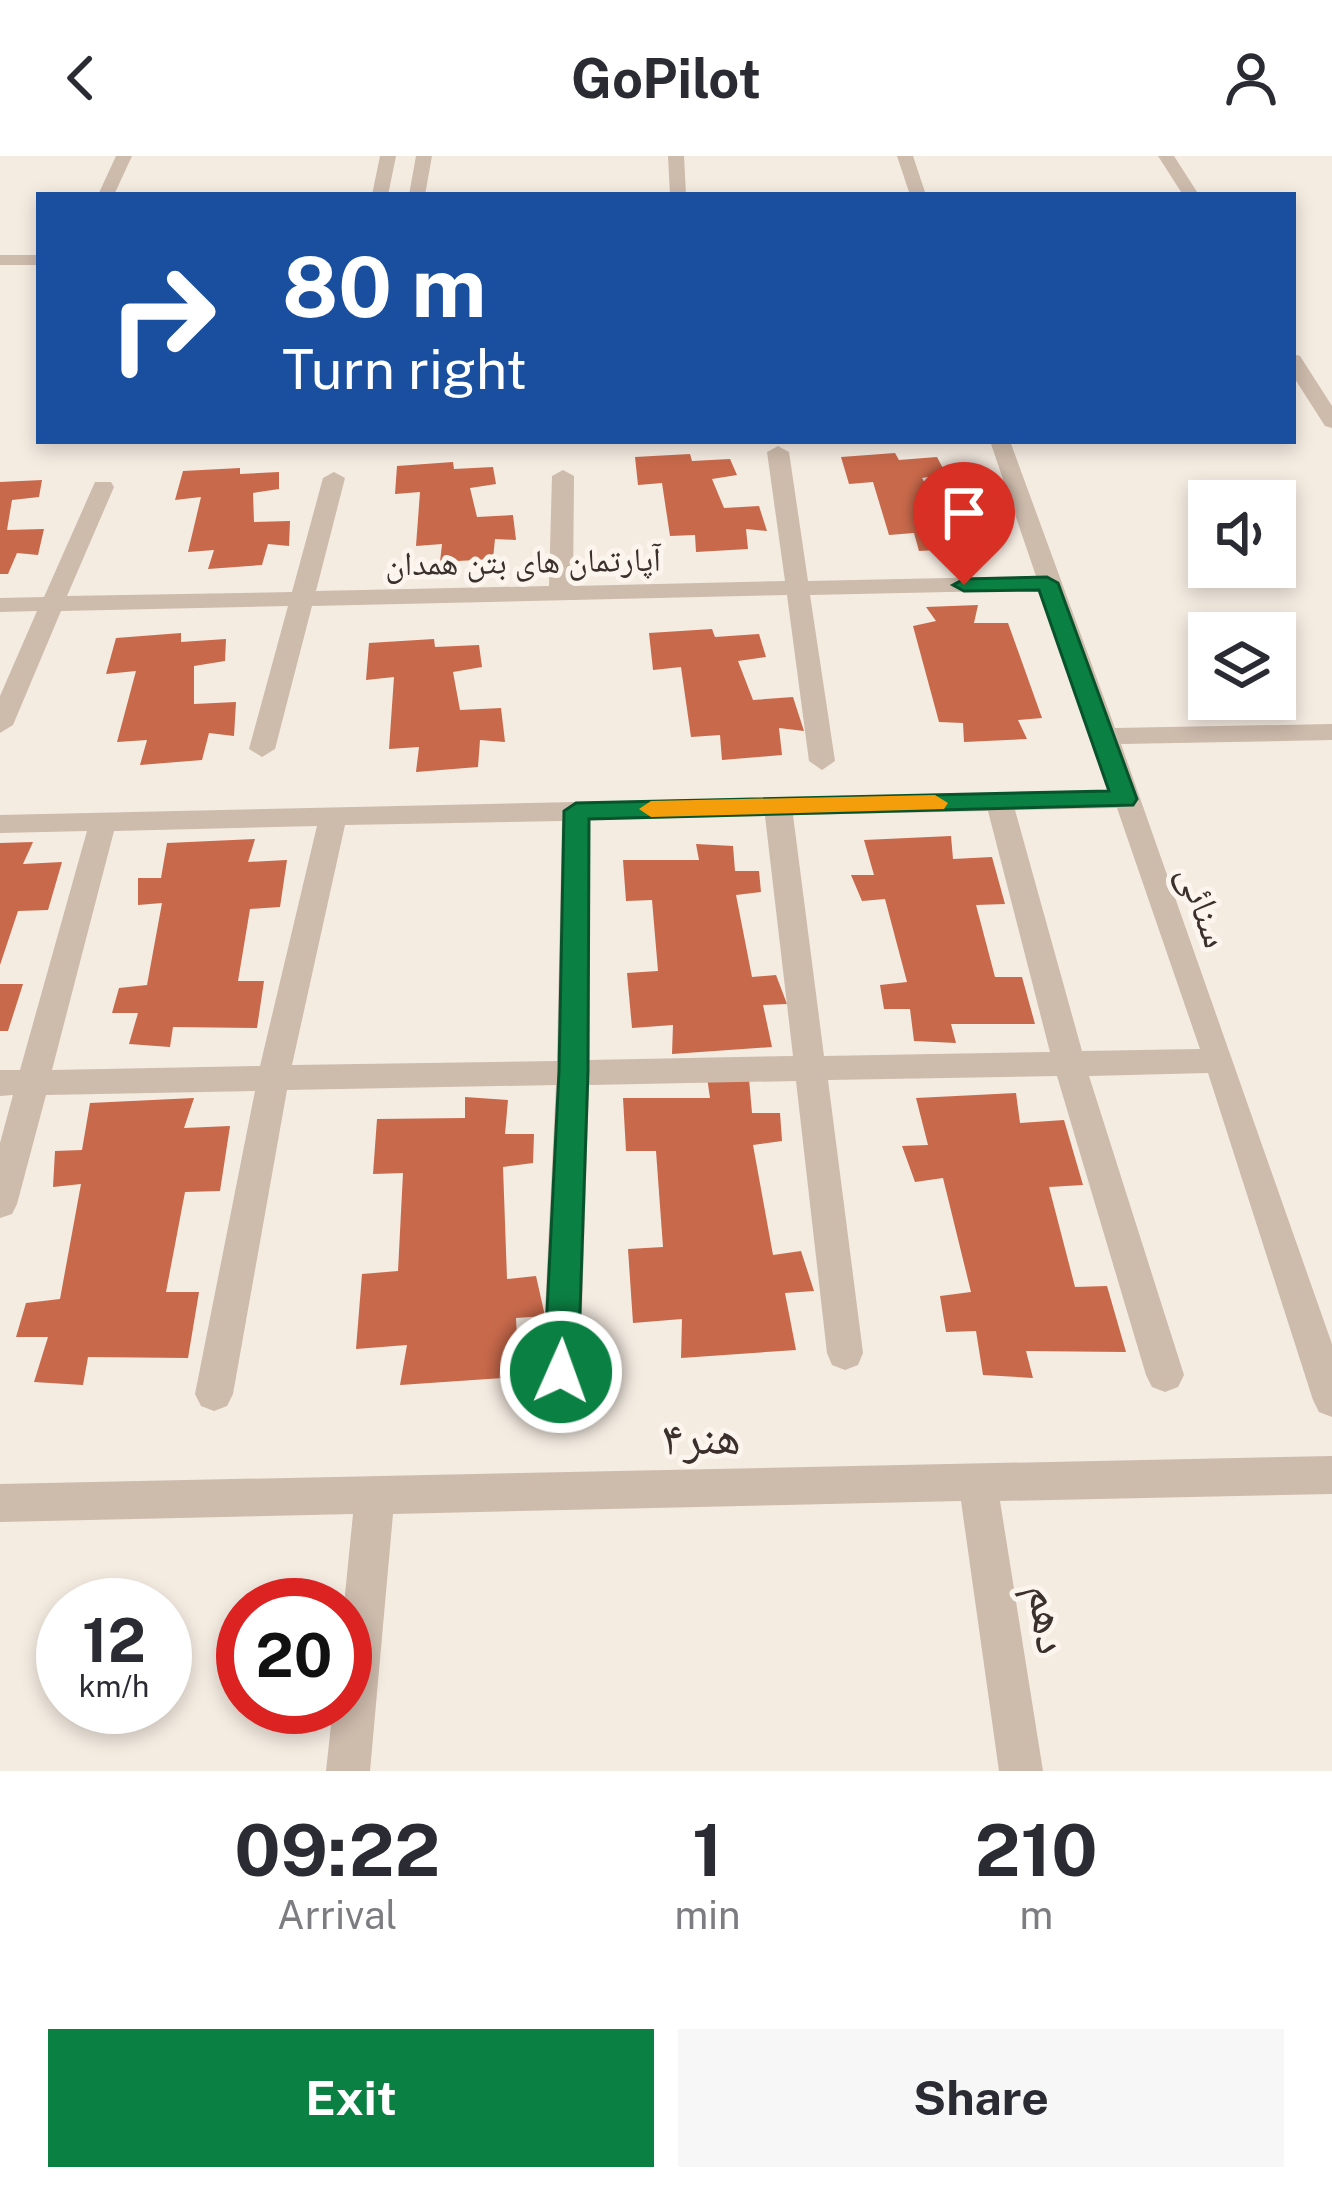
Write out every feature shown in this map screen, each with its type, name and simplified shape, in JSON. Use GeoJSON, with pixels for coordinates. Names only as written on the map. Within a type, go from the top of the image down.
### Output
{"type":"FeatureCollection","features":[{"type":"Feature","properties":{"kind":"street"},"geometry":{"type":"LineString","coordinates":[[107,192],[124,156]]}},
{"type":"Feature","properties":{"kind":"street"},"geometry":{"type":"LineString","coordinates":[[381,192],[388,156]]}},
{"type":"Feature","properties":{"kind":"street"},"geometry":{"type":"LineString","coordinates":[[418,192],[424,156]]}},
{"type":"Feature","properties":{"kind":"street"},"geometry":{"type":"LineString","coordinates":[[676,156],[678,192]]}},
{"type":"Feature","properties":{"kind":"street"},"geometry":{"type":"LineString","coordinates":[[905,156],[917,192]]}},
{"type":"Feature","properties":{"kind":"street"},"geometry":{"type":"LineString","coordinates":[[1166,156],[1189,192]]}},
{"type":"Feature","properties":{"kind":"street"},"geometry":{"type":"LineString","coordinates":[[0,260],[36,260]]}},
{"type":"Feature","properties":{"kind":"street"},"geometry":{"type":"LineString","coordinates":[[1296,365],[1332,422]]}},
{"type":"Feature","properties":{"kind":"street","name":"سنائی"},"geometry":{"type":"LineString","coordinates":[[1001,444],[1220,1060],[1332,1400]]}},
{"type":"Feature","properties":{"kind":"street"},"geometry":{"type":"LineString","coordinates":[[778,452],[822,761]]}},
{"type":"Feature","properties":{"kind":"street"},"geometry":{"type":"LineString","coordinates":[[561,593],[562,476]]}},
{"type":"Feature","properties":{"kind":"street"},"geometry":{"type":"LineString","coordinates":[[262,749],[334,478]]}},
{"type":"Feature","properties":{"kind":"street"},"geometry":{"type":"LineString","coordinates":[[0,725],[103,488]]}},
{"type":"Feature","properties":{"kind":"street","name":"آپارتمان های بتن همدان"},"geometry":{"type":"LineString","coordinates":[[0,605],[1047,583]]}},
{"type":"Feature","properties":{"kind":"street"},"geometry":{"type":"LineString","coordinates":[[1103,736],[1332,732]]}},
{"type":"Feature","properties":{"kind":"street"},"geometry":{"type":"LineString","coordinates":[[0,824],[1124,799]]}},
{"type":"Feature","properties":{"kind":"street"},"geometry":{"type":"LineString","coordinates":[[999,801],[1069,1062],[1165,1375]]}},
{"type":"Feature","properties":{"kind":"street"},"geometry":{"type":"LineString","coordinates":[[778,807],[844,1353]]}},
{"type":"Feature","properties":{"kind":"street"},"geometry":{"type":"LineString","coordinates":[[561,1372],[573,1071],[576,811]]}},
{"type":"Feature","properties":{"kind":"street"},"geometry":{"type":"LineString","coordinates":[[214,1394],[274,1076],[333,817]]}},
{"type":"Feature","properties":{"kind":"street"},"geometry":{"type":"LineString","coordinates":[[0,1204],[103,822]]}},
{"type":"Feature","properties":{"kind":"street"},"geometry":{"type":"LineString","coordinates":[[0,1083],[1220,1060]]}},
{"type":"Feature","properties":{"kind":"street","name":"هنر۴"},"geometry":{"type":"LineString","coordinates":[[0,1503],[1332,1475]]}},
{"type":"Feature","properties":{"kind":"street","name":"دهم"},"geometry":{"type":"LineString","coordinates":[[978,1483],[1021,1771]]}},
{"type":"Feature","properties":{"kind":"street"},"geometry":{"type":"LineString","coordinates":[[348,1771],[375,1495]]}},
{"type":"Feature","properties":{"kind":"building"},"geometry":{"type":"Polygon","coordinates":[[[895,453],[899,460],[937,457],[946,474],[922,478],[939,507],[974,505],[987,530],[964,528],[970,548],[919,551],[914,533],[889,535],[873,482],[849,484],[841,457],[895,453]]]}},
{"type":"Feature","properties":{"kind":"building"},"geometry":{"type":"Polygon","coordinates":[[[690,454],[692,461],[730,459],[737,475],[712,479],[724,508],[759,506],[767,531],[746,529],[748,549],[696,552],[695,535],[670,536],[662,483],[638,485],[635,457],[690,454]]]}},
{"type":"Feature","properties":{"kind":"building"},"geometry":{"type":"Polygon","coordinates":[[[453,462],[454,469],[493,467],[496,484],[470,488],[477,517],[513,515],[516,540],[495,539],[493,559],[440,562],[442,544],[416,546],[420,492],[395,494],[397,466],[453,462]]]}},
{"type":"Feature","properties":{"kind":"building"},"geometry":{"type":"Polygon","coordinates":[[[240,468],[240,474],[279,472],[279,489],[253,493],[254,522],[290,521],[289,546],[268,544],[262,565],[208,569],[214,550],[188,552],[201,497],[175,500],[183,471],[240,468]]]}},
{"type":"Feature","properties":{"kind":"building"},"geometry":{"type":"Polygon","coordinates":[[[42,480],[39,497],[12,500],[7,530],[44,529],[38,555],[17,553],[8,574],[0,574],[0,482],[42,480]]]}},
{"type":"Feature","properties":{"kind":"building"},"geometry":{"type":"Polygon","coordinates":[[[978,605],[974,623],[1008,623],[1042,718],[1018,720],[1027,739],[964,742],[963,723],[939,722],[913,626],[936,621],[926,607],[978,605]]]}},
{"type":"Feature","properties":{"kind":"building"},"geometry":{"type":"Polygon","coordinates":[[[712,629],[715,637],[759,634],[766,657],[738,661],[753,700],[793,697],[804,731],[779,728],[782,755],[722,760],[720,735],[691,737],[681,667],[653,670],[649,633],[712,629]]]}},
{"type":"Feature","properties":{"kind":"building"},"geometry":{"type":"Polygon","coordinates":[[[181,633],[181,642],[226,639],[225,661],[194,666],[194,704],[236,702],[234,736],[209,733],[202,760],[140,765],[147,740],[117,742],[136,671],[106,674],[116,638],[181,633]]]}},
{"type":"Feature","properties":{"kind":"building"},"geometry":{"type":"Polygon","coordinates":[[[434,639],[435,647],[479,645],[482,667],[453,672],[460,710],[501,708],[505,742],[480,740],[478,767],[416,772],[419,747],[389,749],[394,677],[366,680],[369,643],[434,639]]]}},
{"type":"Feature","properties":{"kind":"building"},"geometry":{"type":"Polygon","coordinates":[[[951,836],[953,859],[992,857],[1005,904],[976,905],[995,977],[1022,977],[1035,1024],[951,1024],[956,1043],[914,1041],[910,1009],[884,1009],[880,985],[907,982],[885,899],[862,901],[851,875],[874,875],[864,840],[951,836]]]}},
{"type":"Feature","properties":{"kind":"building"},"geometry":{"type":"Polygon","coordinates":[[[255,839],[248,862],[287,860],[280,907],[250,909],[238,981],[264,981],[257,1028],[173,1027],[170,1047],[129,1044],[138,1013],[112,1013],[119,988],[147,985],[162,903],[138,905],[138,878],[161,878],[167,843],[255,839]]]}},
{"type":"Feature","properties":{"kind":"building"},"geometry":{"type":"Polygon","coordinates":[[[33,842],[23,864],[62,862],[48,910],[18,911],[0,965],[0,843],[33,842]]]}},
{"type":"Feature","properties":{"kind":"building"},"geometry":{"type":"Polygon","coordinates":[[[696,844],[733,846],[735,871],[759,871],[761,892],[736,895],[752,977],[776,975],[787,1004],[763,1005],[772,1047],[672,1054],[673,1025],[632,1028],[627,973],[658,971],[652,900],[626,901],[623,860],[699,860],[696,844]]]}},
{"type":"Feature","properties":{"kind":"building"},"geometry":{"type":"Polygon","coordinates":[[[0,984],[23,984],[8,1031],[0,1031],[0,984]]]}},
{"type":"Feature","properties":{"kind":"building"},"geometry":{"type":"Polygon","coordinates":[[[707,1077],[749,1079],[752,1113],[780,1113],[782,1141],[753,1145],[773,1255],[801,1251],[814,1291],[785,1293],[796,1350],[681,1358],[682,1319],[633,1323],[628,1249],[663,1247],[656,1151],[626,1151],[623,1098],[710,1098],[707,1077]]]}},
{"type":"Feature","properties":{"kind":"building"},"geometry":{"type":"Polygon","coordinates":[[[1016,1093],[1020,1123],[1064,1120],[1083,1185],[1049,1187],[1075,1287],[1107,1286],[1126,1352],[1026,1351],[1033,1378],[983,1375],[976,1331],[946,1332],[940,1296],[971,1292],[943,1178],[915,1182],[902,1146],[928,1145],[916,1098],[1016,1093]]]}},
{"type":"Feature","properties":{"kind":"building"},"geometry":{"type":"Polygon","coordinates":[[[465,1097],[508,1100],[505,1134],[534,1134],[533,1163],[503,1167],[507,1279],[536,1276],[545,1316],[516,1318],[519,1377],[400,1385],[407,1345],[356,1349],[362,1274],[398,1271],[403,1173],[373,1174],[377,1119],[465,1118],[465,1097]]]}},
{"type":"Feature","properties":{"kind":"building"},"geometry":{"type":"Polygon","coordinates":[[[194,1098],[184,1128],[230,1126],[220,1191],[185,1192],[166,1292],[199,1292],[188,1358],[88,1357],[83,1385],[34,1382],[48,1337],[16,1337],[26,1303],[60,1299],[81,1184],[53,1187],[55,1151],[82,1150],[90,1103],[194,1098]]]}},
{"type":"Feature","properties":{"kind":"slow traffic"},"geometry":{"type":"LineString","coordinates":[[651,809],[935,803]]}},
{"type":"Feature","properties":{"kind":"route"},"geometry":{"type":"LineString","coordinates":[[561,1372],[573,1071],[576,811],[1124,799],[1047,583],[964,585]]}}]}
